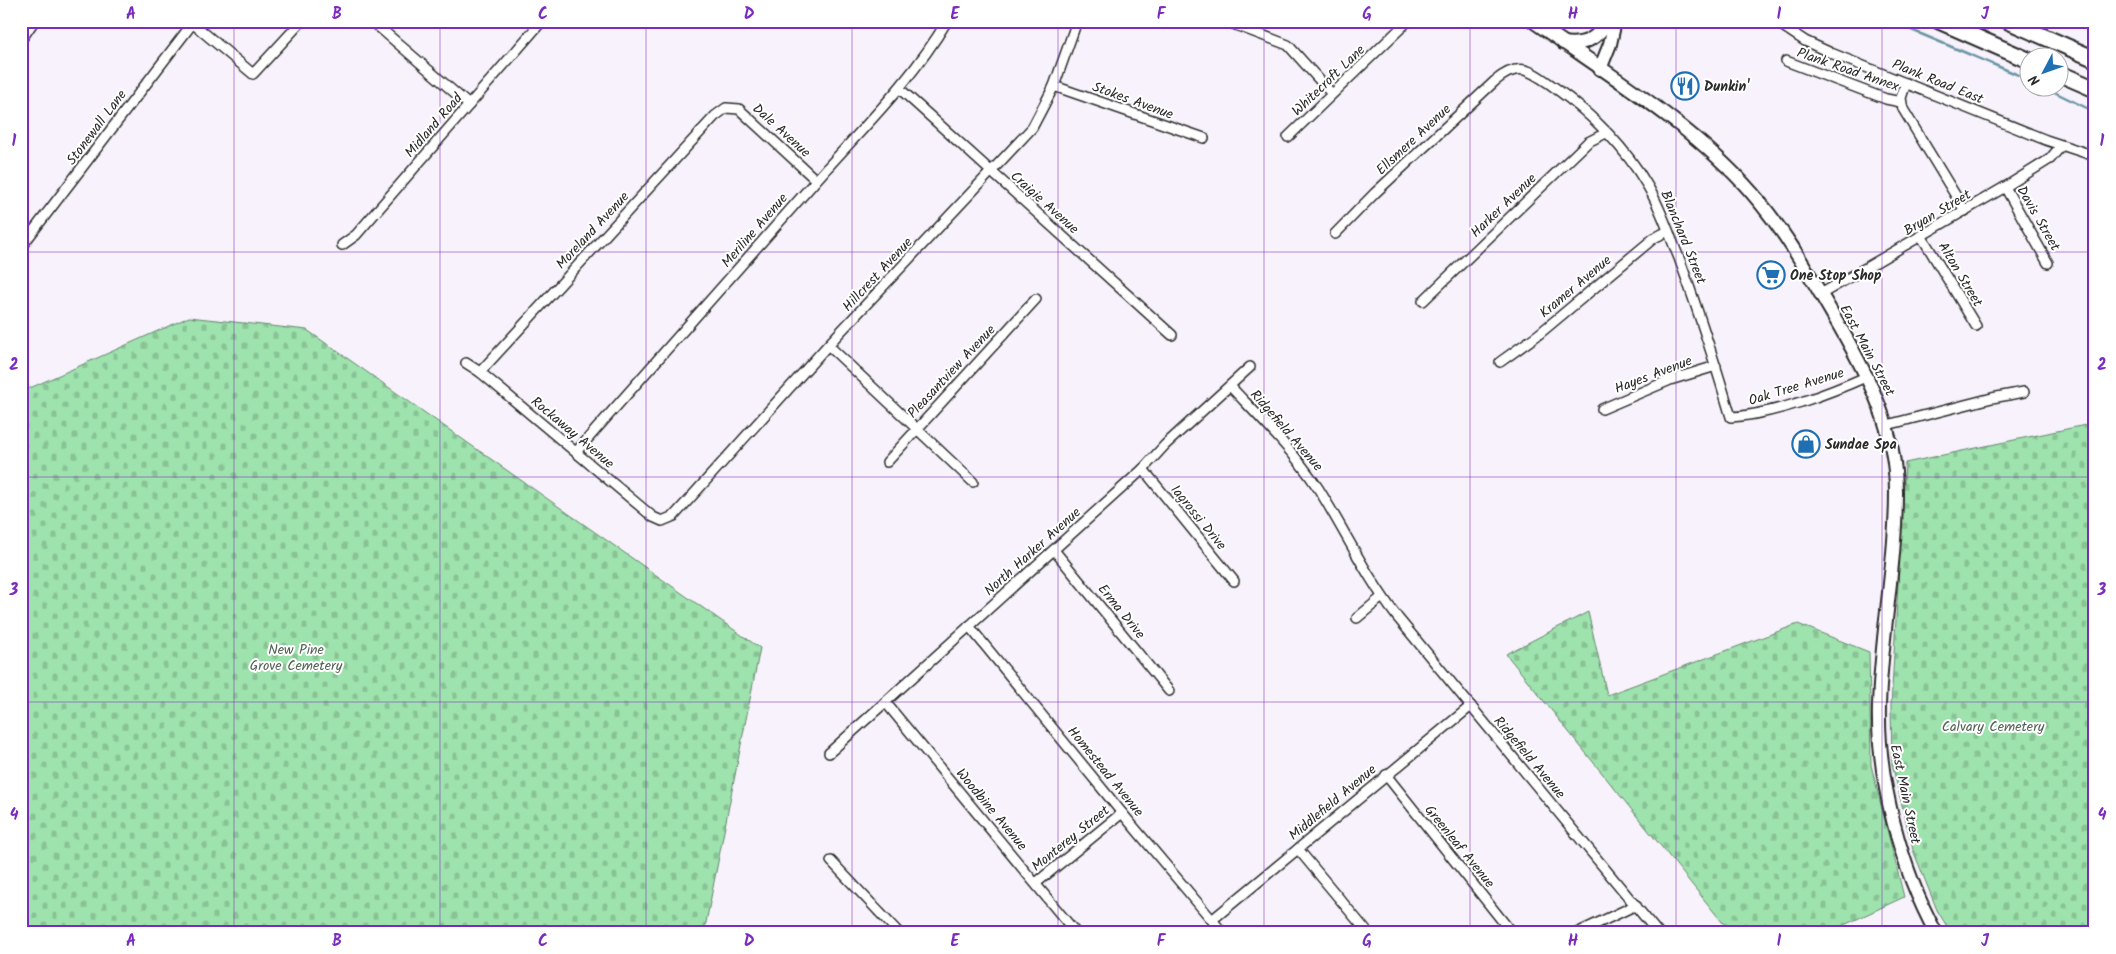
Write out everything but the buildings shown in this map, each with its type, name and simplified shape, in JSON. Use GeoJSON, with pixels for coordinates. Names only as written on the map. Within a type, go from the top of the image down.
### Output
{"type":"FeatureCollection","features":[{"type":"Feature","properties":{"kind":"highway"},"geometry":{"type":"LineString","coordinates":[[1939,21],[2018,56]]}},
{"type":"Feature","properties":{"kind":"highway"},"geometry":{"type":"LineString","coordinates":[[2008,21],[2095,59]]}},
{"type":"Feature","properties":{"kind":"highway"},"geometry":{"type":"LineString","coordinates":[[2068,77],[2095,89]]}},
{"type":"Feature","properties":{"kind":"main road","name":"East Main Street"},"geometry":{"type":"LineString","coordinates":[[1532,21],[1688,132],[1730,170],[1773,218],[1868,376],[1887,425],[1894,460],[1896,507],[1879,694],[1880,736],[1888,794],[1904,855],[1915,889],[1936,933]]}},
{"type":"Feature","properties":{"kind":"main road"},"geometry":{"type":"LineString","coordinates":[[1563,43],[1577,45],[1589,42],[1601,32],[1608,21]]}},
{"type":"Feature","properties":{"kind":"main road"},"geometry":{"type":"LineString","coordinates":[[1600,69],[1610,44],[1615,21]]}},
{"type":"Feature","properties":{"kind":"street"},"geometry":{"type":"LineString","coordinates":[[21,40],[34,21]]}},
{"type":"Feature","properties":{"kind":"street"},"geometry":{"type":"LineString","coordinates":[[191,23],[253,74],[302,21]]}},
{"type":"Feature","properties":{"kind":"street"},"geometry":{"type":"LineString","coordinates":[[372,21],[469,105]]}},
{"type":"Feature","properties":{"kind":"street","name":"Midland Road"},"geometry":{"type":"LineString","coordinates":[[342,245],[356,235],[542,21]]}},
{"type":"Feature","properties":{"kind":"street","name":"Meriline Avenue"},"geometry":{"type":"LineString","coordinates":[[576,452],[816,180],[900,88],[926,56],[947,21]]}},
{"type":"Feature","properties":{"kind":"street","name":"Hillcrest Avenue"},"geometry":{"type":"LineString","coordinates":[[662,521],[674,516],[828,345],[1032,128],[1054,86],[1077,21]]}},
{"type":"Feature","properties":{"kind":"street"},"geometry":{"type":"LineString","coordinates":[[1225,21],[1288,45],[1332,94]]}},
{"type":"Feature","properties":{"kind":"street","name":"Whitecroft Lane"},"geometry":{"type":"LineString","coordinates":[[1288,137],[1408,21]]}},
{"type":"Feature","properties":{"kind":"street","name":"Plank Road East"},"geometry":{"type":"LineString","coordinates":[[1776,21],[1816,47],[2061,146],[2095,156]]}},
{"type":"Feature","properties":{"kind":"street","name":"Stonewall Lane"},"geometry":{"type":"LineString","coordinates":[[21,247],[191,23]]}},
{"type":"Feature","properties":{"kind":"street","name":"Plank Road Annex"},"geometry":{"type":"LineString","coordinates":[[1786,61],[1886,99],[1901,102]]}},
{"type":"Feature","properties":{"kind":"street","name":"Blanchard Street"},"geometry":{"type":"LineString","coordinates":[[1513,69],[1529,71],[1561,92],[1587,113],[1606,133],[1646,183],[1668,231],[1697,307],[1731,417]]}},
{"type":"Feature","properties":{"kind":"street","name":"Ellsmere Avenue"},"geometry":{"type":"LineString","coordinates":[[1335,234],[1375,193],[1495,81],[1513,69]]}},
{"type":"Feature","properties":{"kind":"street"},"geometry":{"type":"LineString","coordinates":[[1906,83],[1901,102],[1965,211]]}},
{"type":"Feature","properties":{"kind":"street","name":"Stokes Avenue"},"geometry":{"type":"LineString","coordinates":[[1054,86],[1204,138]]}},
{"type":"Feature","properties":{"kind":"street","name":"Craigie Avenue"},"geometry":{"type":"LineString","coordinates":[[900,88],[1172,335]]}},
{"type":"Feature","properties":{"kind":"street","name":"Dale Avenue"},"geometry":{"type":"LineString","coordinates":[[726,108],[739,109],[816,180]]}},
{"type":"Feature","properties":{"kind":"street","name":"Moreland Avenue"},"geometry":{"type":"LineString","coordinates":[[480,372],[708,123],[726,108]]}},
{"type":"Feature","properties":{"kind":"street","name":"Harker Avenue"},"geometry":{"type":"LineString","coordinates":[[1423,301],[1588,142],[1606,133]]}},
{"type":"Feature","properties":{"kind":"street","name":"Bryan Street"},"geometry":{"type":"LineString","coordinates":[[1820,294],[1922,237],[2005,187],[2050,159],[2061,146]]}},
{"type":"Feature","properties":{"kind":"street","name":"Davis Street"},"geometry":{"type":"LineString","coordinates":[[2005,187],[2048,263]]}},
{"type":"Feature","properties":{"kind":"street","name":"Kramer Avenue"},"geometry":{"type":"LineString","coordinates":[[1500,362],[1539,334],[1654,238],[1668,231]]}},
{"type":"Feature","properties":{"kind":"street","name":"Alton Street"},"geometry":{"type":"LineString","coordinates":[[1922,237],[1976,326]]}},
{"type":"Feature","properties":{"kind":"street","name":"Pleasantview Avenue"},"geometry":{"type":"LineString","coordinates":[[888,462],[915,429],[1036,299]]}},
{"type":"Feature","properties":{"kind":"street"},"geometry":{"type":"LineString","coordinates":[[828,345],[973,482]]}},
{"type":"Feature","properties":{"kind":"street","name":"Rockaway Avenue"},"geometry":{"type":"LineString","coordinates":[[466,363],[480,372],[653,517],[662,521]]}},
{"type":"Feature","properties":{"kind":"street","name":"Hayes Avenue"},"geometry":{"type":"LineString","coordinates":[[1602,409],[1670,380],[1716,366]]}},
{"type":"Feature","properties":{"kind":"street","name":"North Harker Avenue"},"geometry":{"type":"LineString","coordinates":[[830,753],[1144,470],[1164,445],[1250,367]]}},
{"type":"Feature","properties":{"kind":"street","name":"Oak Tree Avenue"},"geometry":{"type":"LineString","coordinates":[[1731,417],[1756,414],[1836,389],[1868,376]]}},
{"type":"Feature","properties":{"kind":"street","name":"Ridgefield Avenue"},"geometry":{"type":"LineString","coordinates":[[1230,386],[1287,448],[1311,478],[1360,564],[1382,597],[1658,933]]}},
{"type":"Feature","properties":{"kind":"street"},"geometry":{"type":"LineString","coordinates":[[1887,425],[1992,398],[2024,392]]}},
{"type":"Feature","properties":{"kind":"street","name":"Iagrossi Drive"},"geometry":{"type":"LineString","coordinates":[[1144,470],[1234,581]]}},
{"type":"Feature","properties":{"kind":"street","name":"Erma Drive"},"geometry":{"type":"LineString","coordinates":[[1054,550],[1169,691]]}},
{"type":"Feature","properties":{"kind":"street"},"geometry":{"type":"LineString","coordinates":[[1357,618],[1382,597]]}},
{"type":"Feature","properties":{"kind":"street","name":"Homestead Avenue"},"geometry":{"type":"LineString","coordinates":[[969,626],[1122,814],[1223,933]]}},
{"type":"Feature","properties":{"kind":"street","name":"Woodbine Avenue"},"geometry":{"type":"LineString","coordinates":[[886,703],[1076,933]]}},
{"type":"Feature","properties":{"kind":"street","name":"Middlefield Avenue"},"geometry":{"type":"LineString","coordinates":[[1212,920],[1471,706]]}},
{"type":"Feature","properties":{"kind":"street","name":"Greenleaf Avenue"},"geometry":{"type":"LineString","coordinates":[[1386,776],[1512,933]]}},
{"type":"Feature","properties":{"kind":"street","name":"Monterey Street"},"geometry":{"type":"LineString","coordinates":[[1036,883],[1122,814]]}},
{"type":"Feature","properties":{"kind":"street"},"geometry":{"type":"LineString","coordinates":[[1298,849],[1368,933]]}},
{"type":"Feature","properties":{"kind":"street"},"geometry":{"type":"LineString","coordinates":[[831,860],[899,933]]}},
{"type":"Feature","properties":{"kind":"street"},"geometry":{"type":"LineString","coordinates":[[1578,933],[1636,906]]}},
{"type":"Feature","properties":{"kind":"green space","name":"New Pine Grove Cemetery"},"geometry":{"type":"Polygon","coordinates":[[[189,317],[307,330],[760,648],[704,933],[21,933],[21,392],[189,317]]]}},
{"type":"Feature","properties":{"kind":"green space","name":"Calvary Cemetery"},"geometry":{"type":"Polygon","coordinates":[[[2095,423],[2095,933],[1951,933],[1937,910],[1913,850],[1892,764],[1891,706],[1905,463],[2095,423]]]}},
{"type":"Feature","properties":{"kind":"green space"},"geometry":{"type":"Polygon","coordinates":[[[1588,612],[1607,695],[1798,624],[1869,652],[1871,765],[1904,897],[1827,933],[1731,933],[1506,654],[1588,612]]]}},
{"type":"Feature","properties":{"kind":"waterway"},"geometry":{"type":"LineString","coordinates":[[1890,21],[2018,75]]}},
{"type":"Feature","properties":{"kind":"waterway"},"geometry":{"type":"LineString","coordinates":[[2066,98],[2095,112]]}},
{"type":"Feature","properties":{"kind":"place","name":"Dunkin'"},"geometry":{"type":"Point","coordinates":[1685,86]}},
{"type":"Feature","properties":{"kind":"place","name":"One Stop Shop"},"geometry":{"type":"Point","coordinates":[1771,275]}},
{"type":"Feature","properties":{"kind":"place","name":"Sundae Spa"},"geometry":{"type":"Point","coordinates":[1806,444]}}]}
